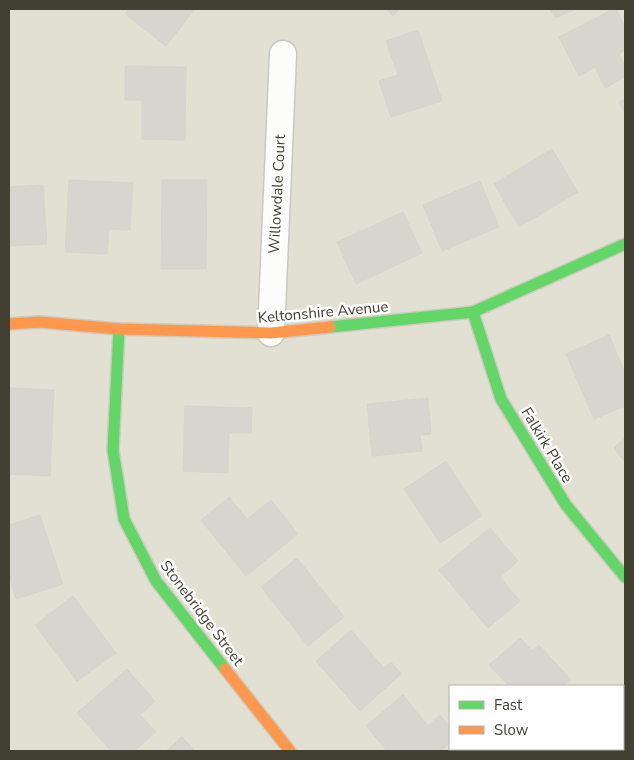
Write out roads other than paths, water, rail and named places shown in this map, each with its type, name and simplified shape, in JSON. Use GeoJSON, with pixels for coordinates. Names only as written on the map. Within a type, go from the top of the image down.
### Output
{"type":"FeatureCollection","features":[{"type":"Feature","properties":{"kind":"street","name":"Willowdale Court"},"geometry":{"type":"LineString","coordinates":[[271,333],[283,54]]}},
{"type":"Feature","properties":{"kind":"street","name":"Keltonshire Avenue"},"geometry":{"type":"LineString","coordinates":[[9,324],[39,322],[119,329],[271,333],[474,312],[625,244]]}},
{"type":"Feature","properties":{"kind":"street","name":"Falkirk Place"},"geometry":{"type":"LineString","coordinates":[[474,312],[502,399],[566,505],[625,577]]}},
{"type":"Feature","properties":{"kind":"street","name":"Stonebridge Street"},"geometry":{"type":"LineString","coordinates":[[119,329],[113,450],[124,519],[156,581],[290,751]]}}]}
